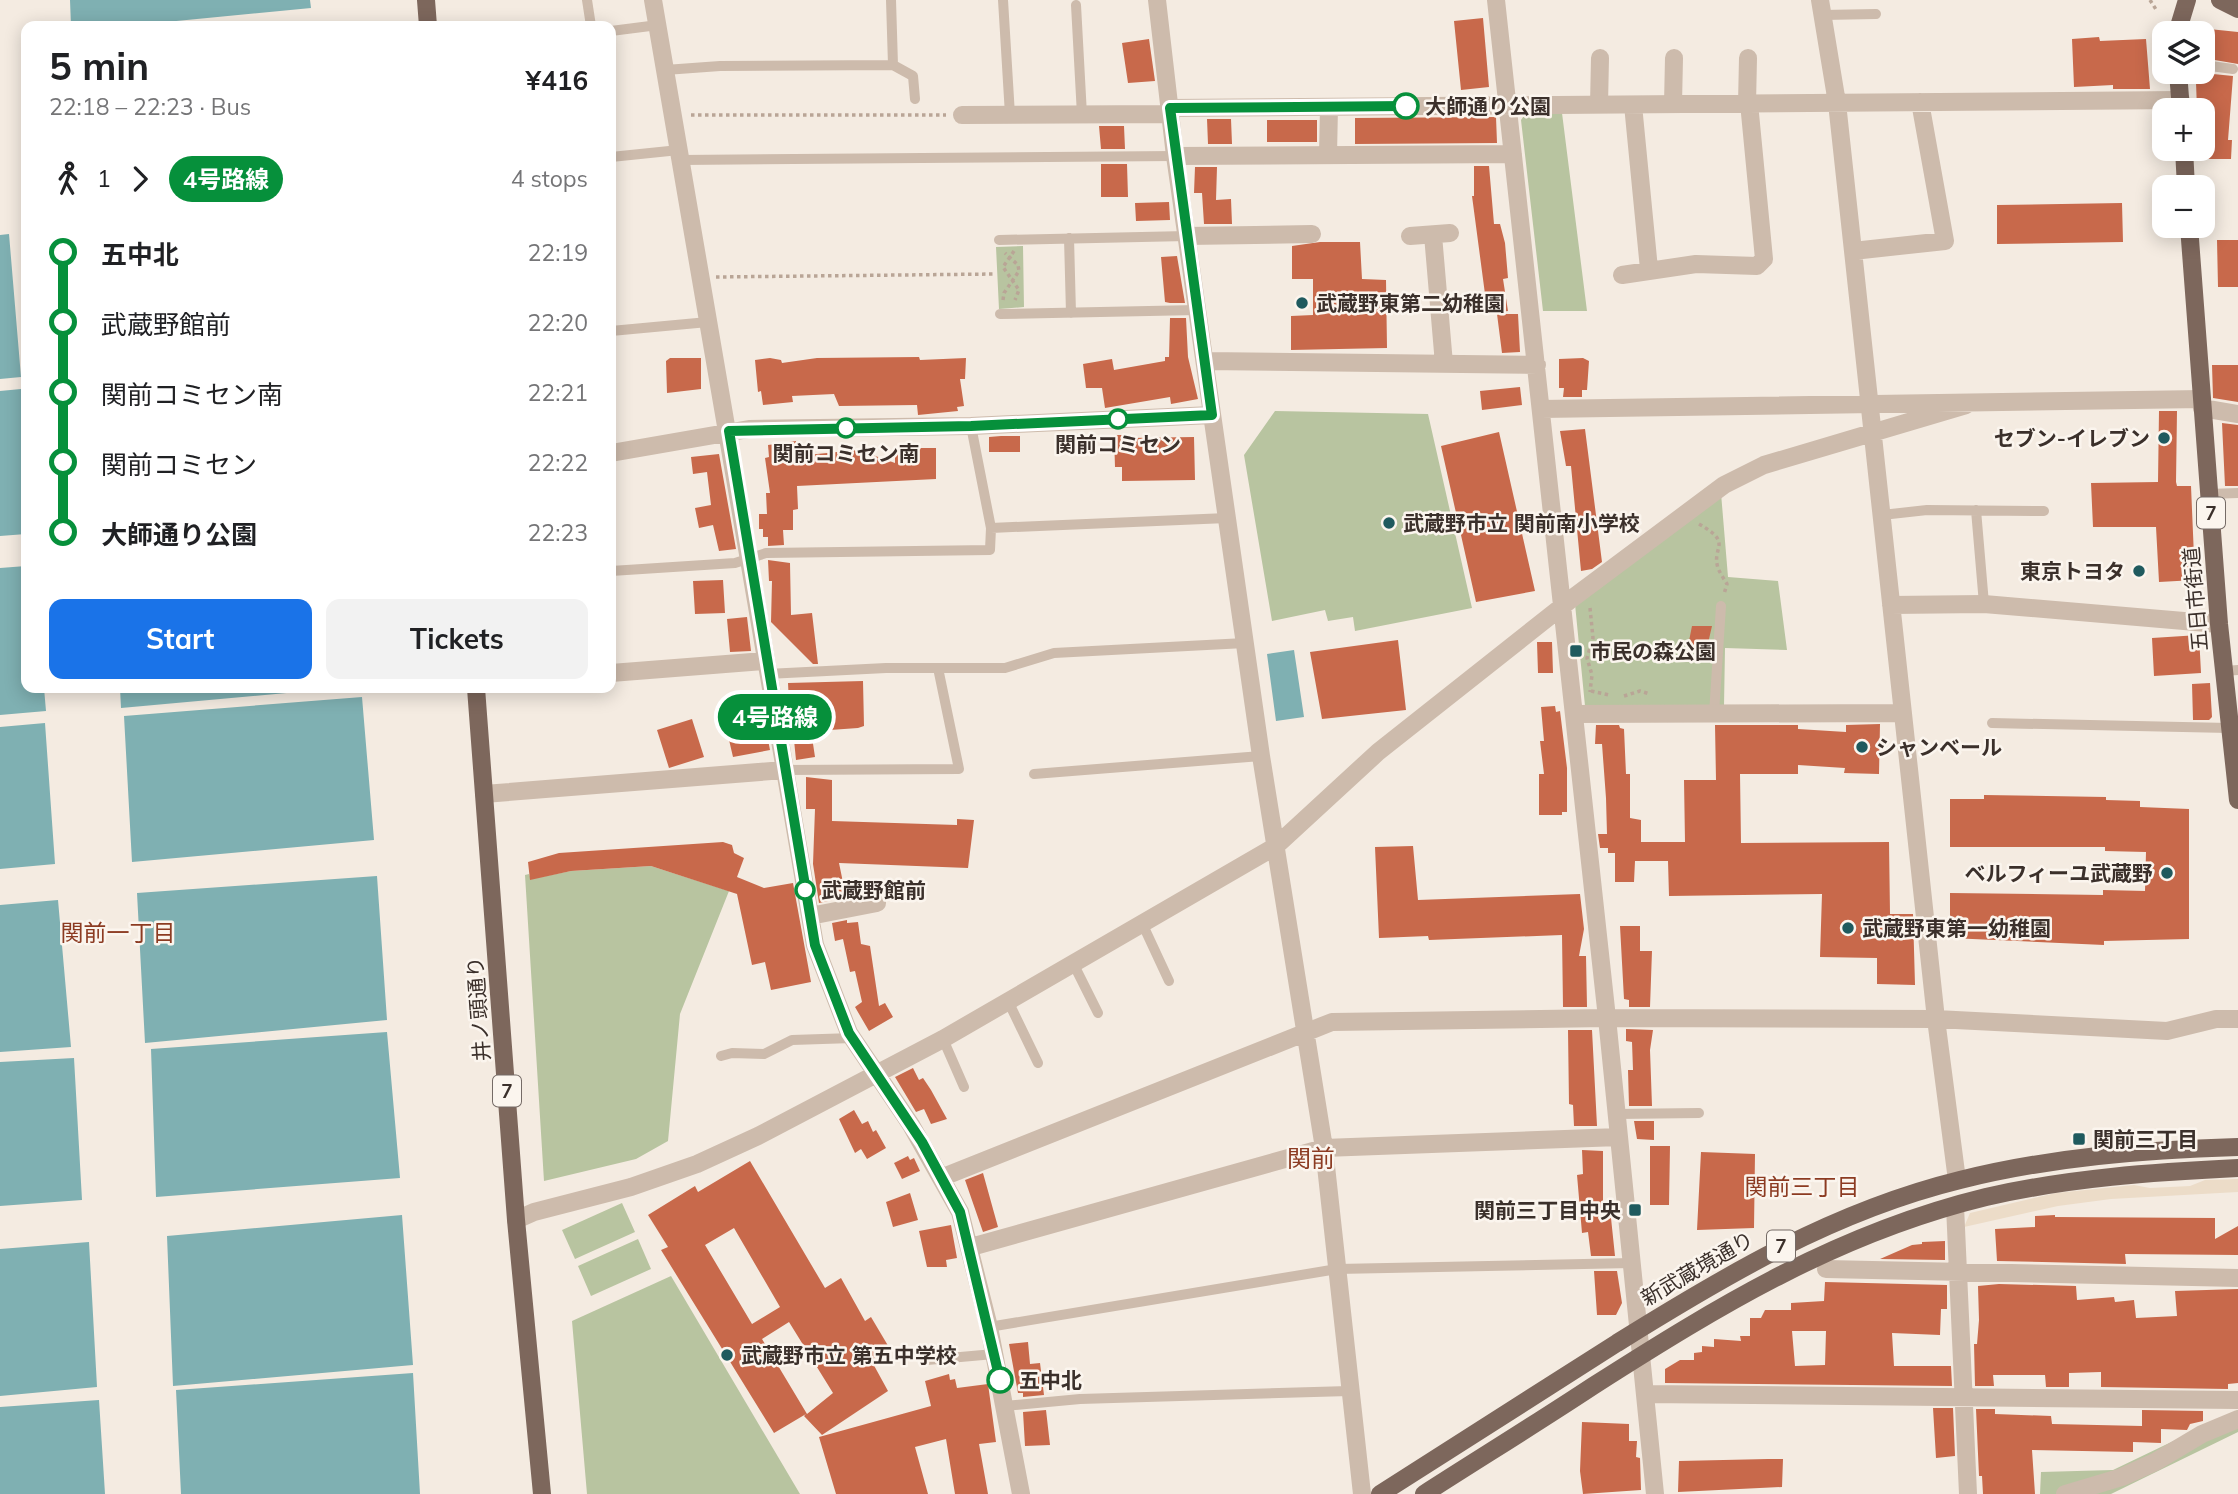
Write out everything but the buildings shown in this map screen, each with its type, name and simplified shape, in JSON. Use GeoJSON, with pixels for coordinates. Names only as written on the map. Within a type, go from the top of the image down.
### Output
{"type":"FeatureCollection","features":[{"type":"Feature","properties":{"kind":"main road"},"geometry":{"type":"LineString","coordinates":[[426,0],[428,21]]}},
{"type":"Feature","properties":{"kind":"main road"},"geometry":{"type":"LineString","coordinates":[[2181,21],[2187,0]]}},
{"type":"Feature","properties":{"kind":"main road"},"geometry":{"type":"LineString","coordinates":[[2220,0],[2238,9]]}},
{"type":"Feature","properties":{"kind":"main road","name":"五日市街道"},"geometry":{"type":"LineString","coordinates":[[2190,238],[2219,624],[2231,671],[2229,728],[2238,800]]}},
{"type":"Feature","properties":{"kind":"main road","name":"井ノ頭通り"},"geometry":{"type":"LineString","coordinates":[[477,693],[516,1220],[542,1494]]}},
{"type":"Feature","properties":{"kind":"main road","name":"新武蔵境通り"},"geometry":{"type":"LineString","coordinates":[[1380,1494],[1727,1275],[1792,1240],[1873,1207],[1957,1180],[2081,1156],[2238,1147]]}},
{"type":"Feature","properties":{"kind":"main road","name":"7"},"geometry":{"type":"LineString","coordinates":[[1424,1494],[1731,1299],[1809,1259],[1867,1235],[1955,1206],[2068,1182],[2145,1173],[2238,1168]]}},
{"type":"Feature","properties":{"kind":"street"},"geometry":{"type":"LineString","coordinates":[[653,0],[815,945],[832,996],[853,1038],[943,1177],[960,1212],[971,1247],[989,1327],[1021,1494]]}},
{"type":"Feature","properties":{"kind":"street"},"geometry":{"type":"LineString","coordinates":[[1157,0],[1175,156],[1261,756],[1324,1148],[1362,1494]]}},
{"type":"Feature","properties":{"kind":"street"},"geometry":{"type":"LineString","coordinates":[[1496,0],[1510,106],[1655,1494]]}},
{"type":"Feature","properties":{"kind":"street"},"geometry":{"type":"LineString","coordinates":[[1822,8],[1837,103],[1936,1019],[1957,1180]]}},
{"type":"Feature","properties":{"kind":"street"},"geometry":{"type":"LineString","coordinates":[[1599,105],[1600,58]]}},
{"type":"Feature","properties":{"kind":"street"},"geometry":{"type":"LineString","coordinates":[[1673,104],[1674,58]]}},
{"type":"Feature","properties":{"kind":"street"},"geometry":{"type":"LineString","coordinates":[[1622,275],[1696,264],[1757,266],[1764,259],[1748,103],[1748,58]]}},
{"type":"Feature","properties":{"kind":"street"},"geometry":{"type":"LineString","coordinates":[[1853,251],[1945,241],[1920,102]]}},
{"type":"Feature","properties":{"kind":"street"},"geometry":{"type":"LineString","coordinates":[[962,116],[1329,107],[1748,103],[2152,105]]}},
{"type":"Feature","properties":{"kind":"street"},"geometry":{"type":"LineString","coordinates":[[1633,105],[1649,269]]}},
{"type":"Feature","properties":{"kind":"street"},"geometry":{"type":"LineString","coordinates":[[1328,155],[1329,107]]}},
{"type":"Feature","properties":{"kind":"street"},"geometry":{"type":"LineString","coordinates":[[1175,156],[1513,154]]}},
{"type":"Feature","properties":{"kind":"street"},"geometry":{"type":"LineString","coordinates":[[1187,236],[1312,234]]}},
{"type":"Feature","properties":{"kind":"street"},"geometry":{"type":"LineString","coordinates":[[1410,236],[1441,234],[1444,364]]}},
{"type":"Feature","properties":{"kind":"street"},"geometry":{"type":"LineString","coordinates":[[1205,361],[1537,365]]}},
{"type":"Feature","properties":{"kind":"street"},"geometry":{"type":"LineString","coordinates":[[1541,410],[1870,404],[2202,404],[2238,414]]}},
{"type":"Feature","properties":{"kind":"street"},"geometry":{"type":"LineString","coordinates":[[516,1220],[534,1212],[631,1187],[697,1164],[758,1136],[943,1039],[1276,846],[1378,752],[1562,606],[1724,485],[1764,465],[1966,405]]}},
{"type":"Feature","properties":{"kind":"street"},"geometry":{"type":"LineString","coordinates":[[616,452],[729,431],[971,426],[1212,415]]}},
{"type":"Feature","properties":{"kind":"street"},"geometry":{"type":"LineString","coordinates":[[1891,605],[1984,604],[2219,624]]}},
{"type":"Feature","properties":{"kind":"street"},"geometry":{"type":"LineString","coordinates":[[616,673],[766,668]]}},
{"type":"Feature","properties":{"kind":"street"},"geometry":{"type":"LineString","coordinates":[[1574,714],[1903,713]]}},
{"type":"Feature","properties":{"kind":"street"},"geometry":{"type":"LineString","coordinates":[[484,794],[784,770]]}},
{"type":"Feature","properties":{"kind":"street"},"geometry":{"type":"LineString","coordinates":[[810,916],[877,903]]}},
{"type":"Feature","properties":{"kind":"street"},"geometry":{"type":"LineString","coordinates":[[943,1177],[1332,1022],[1607,1018],[1936,1019],[2167,1031],[2216,1019],[2238,1019]]}},
{"type":"Feature","properties":{"kind":"street"},"geometry":{"type":"LineString","coordinates":[[971,1247],[1324,1148],[1619,1137]]}},
{"type":"Feature","properties":{"kind":"street"},"geometry":{"type":"LineString","coordinates":[[1955,1206],[1968,1494]]}},
{"type":"Feature","properties":{"kind":"street"},"geometry":{"type":"LineString","coordinates":[[1826,1269],[2238,1278]]}},
{"type":"Feature","properties":{"kind":"street"},"geometry":{"type":"LineString","coordinates":[[1645,1394],[2238,1400]]}},
{"type":"Feature","properties":{"kind":"street"},"geometry":{"type":"LineString","coordinates":[[2065,1494],[2133,1472],[2202,1434],[2238,1419]]}},
{"type":"Feature","properties":{"kind":"lane"},"geometry":{"type":"LineString","coordinates":[[587,0],[590,21]]}},
{"type":"Feature","properties":{"kind":"lane"},"geometry":{"type":"LineString","coordinates":[[891,0],[893,65]]}},
{"type":"Feature","properties":{"kind":"lane"},"geometry":{"type":"LineString","coordinates":[[1003,0],[1010,115]]}},
{"type":"Feature","properties":{"kind":"lane"},"geometry":{"type":"LineString","coordinates":[[1076,5],[1082,115]]}},
{"type":"Feature","properties":{"kind":"lane"},"geometry":{"type":"LineString","coordinates":[[1822,8],[1876,14]]}},
{"type":"Feature","properties":{"kind":"lane"},"geometry":{"type":"LineString","coordinates":[[616,30],[658,25]]}},
{"type":"Feature","properties":{"kind":"lane"},"geometry":{"type":"LineString","coordinates":[[666,70],[720,65],[893,65],[913,76],[915,99]]}},
{"type":"Feature","properties":{"kind":"lane"},"geometry":{"type":"LineString","coordinates":[[2215,67],[2233,69]]}},
{"type":"Feature","properties":{"kind":"lane"},"geometry":{"type":"LineString","coordinates":[[616,156],[1175,156]]}},
{"type":"Feature","properties":{"kind":"lane"},"geometry":{"type":"LineString","coordinates":[[1002,243],[1187,236]]}},
{"type":"Feature","properties":{"kind":"lane"},"geometry":{"type":"LineString","coordinates":[[1069,239],[1071,313]]}},
{"type":"Feature","properties":{"kind":"lane"},"geometry":{"type":"LineString","coordinates":[[1002,311],[1071,313],[1197,310]]}},
{"type":"Feature","properties":{"kind":"lane"},"geometry":{"type":"LineString","coordinates":[[616,331],[708,322]]}},
{"type":"Feature","properties":{"kind":"lane"},"geometry":{"type":"LineString","coordinates":[[616,571],[735,564],[766,553],[990,550],[991,528],[971,426]]}},
{"type":"Feature","properties":{"kind":"lane"},"geometry":{"type":"LineString","coordinates":[[2209,494],[2238,493]]}},
{"type":"Feature","properties":{"kind":"lane"},"geometry":{"type":"LineString","coordinates":[[1882,515],[1927,510],[2044,511]]}},
{"type":"Feature","properties":{"kind":"lane"},"geometry":{"type":"LineString","coordinates":[[1976,510],[1984,604]]}},
{"type":"Feature","properties":{"kind":"lane"},"geometry":{"type":"LineString","coordinates":[[991,528],[1227,518]]}},
{"type":"Feature","properties":{"kind":"lane"},"geometry":{"type":"LineString","coordinates":[[1714,714],[1721,606]]}},
{"type":"Feature","properties":{"kind":"lane"},"geometry":{"type":"LineString","coordinates":[[766,668],[1005,668],[1055,653],[1245,643]]}},
{"type":"Feature","properties":{"kind":"lane"},"geometry":{"type":"LineString","coordinates":[[784,770],[959,769],[938,668]]}},
{"type":"Feature","properties":{"kind":"lane"},"geometry":{"type":"LineString","coordinates":[[1992,723],[2229,728]]}},
{"type":"Feature","properties":{"kind":"lane"},"geometry":{"type":"LineString","coordinates":[[1034,774],[1261,756]]}},
{"type":"Feature","properties":{"kind":"lane"},"geometry":{"type":"LineString","coordinates":[[1142,923],[1169,981]]}},
{"type":"Feature","properties":{"kind":"lane"},"geometry":{"type":"LineString","coordinates":[[1073,963],[1098,1013]]}},
{"type":"Feature","properties":{"kind":"lane"},"geometry":{"type":"LineString","coordinates":[[1008,1001],[1038,1063]]}},
{"type":"Feature","properties":{"kind":"lane"},"geometry":{"type":"LineString","coordinates":[[722,1056],[732,1053],[764,1054],[792,1041],[853,1038]]}},
{"type":"Feature","properties":{"kind":"lane"},"geometry":{"type":"LineString","coordinates":[[943,1039],[964,1087]]}},
{"type":"Feature","properties":{"kind":"lane"},"geometry":{"type":"LineString","coordinates":[[1617,1114],[1699,1113]]}},
{"type":"Feature","properties":{"kind":"lane"},"geometry":{"type":"LineString","coordinates":[[989,1327],[1337,1269],[1632,1263]]}},
{"type":"Feature","properties":{"kind":"lane"},"geometry":{"type":"LineString","coordinates":[[927,1360],[994,1354]]}},
{"type":"Feature","properties":{"kind":"lane"},"geometry":{"type":"LineString","coordinates":[[1005,1406],[1154,1396],[1349,1391]]}},
{"type":"Feature","properties":{"kind":"path"},"geometry":{"type":"LineString","coordinates":[[2150,0],[2157,11]]}},
{"type":"Feature","properties":{"kind":"path"},"geometry":{"type":"LineString","coordinates":[[673,115],[962,116]]}},
{"type":"Feature","properties":{"kind":"path"},"geometry":{"type":"LineString","coordinates":[[1002,243],[1009,259],[1018,265],[1014,281],[1002,299],[1016,307]]}},
{"type":"Feature","properties":{"kind":"path"},"geometry":{"type":"LineString","coordinates":[[1002,311],[1018,296],[1014,281],[1003,267],[1014,246]]}},
{"type":"Feature","properties":{"kind":"path"},"geometry":{"type":"LineString","coordinates":[[701,277],[994,274]]}},
{"type":"Feature","properties":{"kind":"path"},"geometry":{"type":"LineString","coordinates":[[1692,519],[1714,532],[1719,541],[1717,566],[1727,584],[1721,606]]}},
{"type":"Feature","properties":{"kind":"path"},"geometry":{"type":"LineString","coordinates":[[1588,694],[1592,682],[1587,658],[1592,638],[1588,611],[1592,604]]}},
{"type":"Feature","properties":{"kind":"green space"},"geometry":{"type":"Polygon","coordinates":[[[1526,113],[1562,113],[1587,311],[1543,311],[1521,120],[1526,113]]]}},
{"type":"Feature","properties":{"kind":"green space"},"geometry":{"type":"Polygon","coordinates":[[[1023,246],[1024,307],[999,309],[996,247],[1023,246]]]}},
{"type":"Feature","properties":{"kind":"green space"},"geometry":{"type":"Polygon","coordinates":[[[1275,411],[1428,414],[1472,608],[1355,631],[1353,617],[1328,621],[1325,610],[1272,621],[1244,455],[1275,411]]]}},
{"type":"Feature","properties":{"kind":"green space"},"geometry":{"type":"Polygon","coordinates":[[[1721,493],[1728,577],[1778,581],[1787,650],[1725,648],[1724,706],[1585,706],[1575,604],[1721,493]]]}},
{"type":"Feature","properties":{"kind":"green space"},"geometry":{"type":"Polygon","coordinates":[[[651,866],[729,891],[680,1014],[668,1141],[636,1159],[544,1181],[525,875],[529,874],[531,879],[571,871],[651,866]]]}},
{"type":"Feature","properties":{"kind":"green space"},"geometry":{"type":"Polygon","coordinates":[[[622,1203],[635,1232],[575,1259],[562,1230],[622,1203]]]}},
{"type":"Feature","properties":{"kind":"green space"},"geometry":{"type":"Polygon","coordinates":[[[638,1239],[651,1269],[591,1296],[578,1266],[638,1239]]]}},
{"type":"Feature","properties":{"kind":"green space"},"geometry":{"type":"Polygon","coordinates":[[[671,1276],[800,1494],[587,1494],[572,1321],[671,1276]]]}},
{"type":"Feature","properties":{"kind":"green space"},"geometry":{"type":"Polygon","coordinates":[[[2238,1410],[2238,1432],[2111,1494],[2040,1494],[2041,1472],[2113,1470],[2238,1410]]]}},
{"type":"Feature","properties":{"kind":"shaded area"},"geometry":{"type":"Polygon","coordinates":[[[2238,1179],[2238,1192],[2111,1199],[2058,1206],[1964,1227],[1970,1213],[2056,1193],[2134,1185],[2150,1188],[2190,1186],[2205,1180],[2238,1179]]]}},
{"type":"Feature","properties":{"kind":"water"},"geometry":{"type":"Polygon","coordinates":[[[70,0],[310,0],[311,8],[177,21],[71,21],[70,0]]]}},
{"type":"Feature","properties":{"kind":"water"},"geometry":{"type":"Polygon","coordinates":[[[9,234],[21,377],[0,379],[0,235],[9,234]]]}},
{"type":"Feature","properties":{"kind":"water"},"geometry":{"type":"Polygon","coordinates":[[[21,389],[21,534],[0,536],[0,391],[21,389]]]}},
{"type":"Feature","properties":{"kind":"water"},"geometry":{"type":"Polygon","coordinates":[[[21,566],[21,693],[44,693],[46,711],[0,715],[0,568],[21,566]]]}},
{"type":"Feature","properties":{"kind":"water"},"geometry":{"type":"Polygon","coordinates":[[[1294,650],[1304,717],[1276,721],[1267,654],[1294,650]]]}},
{"type":"Feature","properties":{"kind":"water"},"geometry":{"type":"Polygon","coordinates":[[[120,693],[286,693],[121,708],[120,693]]]}},
{"type":"Feature","properties":{"kind":"water"},"geometry":{"type":"Polygon","coordinates":[[[362,697],[374,840],[132,862],[124,716],[362,697]]]}},
{"type":"Feature","properties":{"kind":"water"},"geometry":{"type":"Polygon","coordinates":[[[45,723],[55,864],[0,869],[0,727],[45,723]]]}},
{"type":"Feature","properties":{"kind":"water"},"geometry":{"type":"Polygon","coordinates":[[[377,876],[387,1020],[145,1043],[137,893],[377,876]]]}},
{"type":"Feature","properties":{"kind":"water"},"geometry":{"type":"Polygon","coordinates":[[[58,900],[71,1047],[0,1052],[0,905],[58,900]]]}},
{"type":"Feature","properties":{"kind":"water"},"geometry":{"type":"Polygon","coordinates":[[[387,1032],[400,1178],[156,1197],[151,1049],[387,1032]]]}},
{"type":"Feature","properties":{"kind":"water"},"geometry":{"type":"Polygon","coordinates":[[[74,1058],[82,1200],[0,1206],[0,1062],[74,1058]]]}},
{"type":"Feature","properties":{"kind":"water"},"geometry":{"type":"Polygon","coordinates":[[[402,1215],[413,1365],[173,1386],[167,1236],[402,1215]]]}},
{"type":"Feature","properties":{"kind":"water"},"geometry":{"type":"Polygon","coordinates":[[[89,1242],[97,1387],[0,1396],[0,1249],[89,1242]]]}},
{"type":"Feature","properties":{"kind":"water"},"geometry":{"type":"Polygon","coordinates":[[[413,1373],[420,1494],[181,1494],[176,1390],[413,1373]]]}},
{"type":"Feature","properties":{"kind":"water"},"geometry":{"type":"Polygon","coordinates":[[[99,1400],[105,1494],[0,1494],[0,1407],[99,1400]]]}},
{"type":"Feature","properties":{"kind":"bus line","name":"4号路線"},"geometry":{"type":"LineString","coordinates":[[1000,1380],[971,1247],[960,1212],[922,1142],[849,1033],[832,996],[815,945],[765,661],[729,431],[971,426],[1212,415],[1170,108],[1406,106]]}},
{"type":"Feature","properties":{"kind":"place","name":"大師通り公園"},"geometry":{"type":"Point","coordinates":[1406,106]}},
{"type":"Feature","properties":{"kind":"place","name":"武蔵野東第二幼稚園"},"geometry":{"type":"Point","coordinates":[1302,303]}},
{"type":"Feature","properties":{"kind":"place","name":"関前コミセン"},"geometry":{"type":"Point","coordinates":[1118,419]}},
{"type":"Feature","properties":{"kind":"place","name":"関前コミセン南"},"geometry":{"type":"Point","coordinates":[846,428]}},
{"type":"Feature","properties":{"kind":"place","name":"セブン-イレブン"},"geometry":{"type":"Point","coordinates":[2164,438]}},
{"type":"Feature","properties":{"kind":"place","name":"武蔵野市立 関前南小学校"},"geometry":{"type":"Point","coordinates":[1389,523]}},
{"type":"Feature","properties":{"kind":"place","name":"東京トヨタ"},"geometry":{"type":"Point","coordinates":[2139,571]}},
{"type":"Feature","properties":{"kind":"place","name":"市民の森公園"},"geometry":{"type":"Point","coordinates":[1576,651]}},
{"type":"Feature","properties":{"kind":"place","name":"シャンベール"},"geometry":{"type":"Point","coordinates":[1862,747]}},
{"type":"Feature","properties":{"kind":"place","name":"ベルフィーユ武蔵野"},"geometry":{"type":"Point","coordinates":[2167,873]}},
{"type":"Feature","properties":{"kind":"place","name":"武蔵野館前"},"geometry":{"type":"Point","coordinates":[805,890]}},
{"type":"Feature","properties":{"kind":"place","name":"武蔵野東第一幼稚園"},"geometry":{"type":"Point","coordinates":[1848,928]}},
{"type":"Feature","properties":{"kind":"place","name":"関前三丁目"},"geometry":{"type":"Point","coordinates":[2079,1139]}},
{"type":"Feature","properties":{"kind":"place","name":"関前三丁目中央"},"geometry":{"type":"Point","coordinates":[1635,1210]}},
{"type":"Feature","properties":{"kind":"place","name":"武蔵野市立 第五中学校"},"geometry":{"type":"Point","coordinates":[727,1355]}},
{"type":"Feature","properties":{"kind":"place","name":"五中北"},"geometry":{"type":"Point","coordinates":[1000,1380]}},
{"type":"Feature","properties":{"kind":"district","name":"関前一丁目"},"geometry":{"type":"Point","coordinates":[118,932]}},
{"type":"Feature","properties":{"kind":"district","name":"関前"},"geometry":{"type":"Point","coordinates":[1311,1158]}},
{"type":"Feature","properties":{"kind":"district","name":"関前三丁目"},"geometry":{"type":"Point","coordinates":[1802,1186]}}]}
